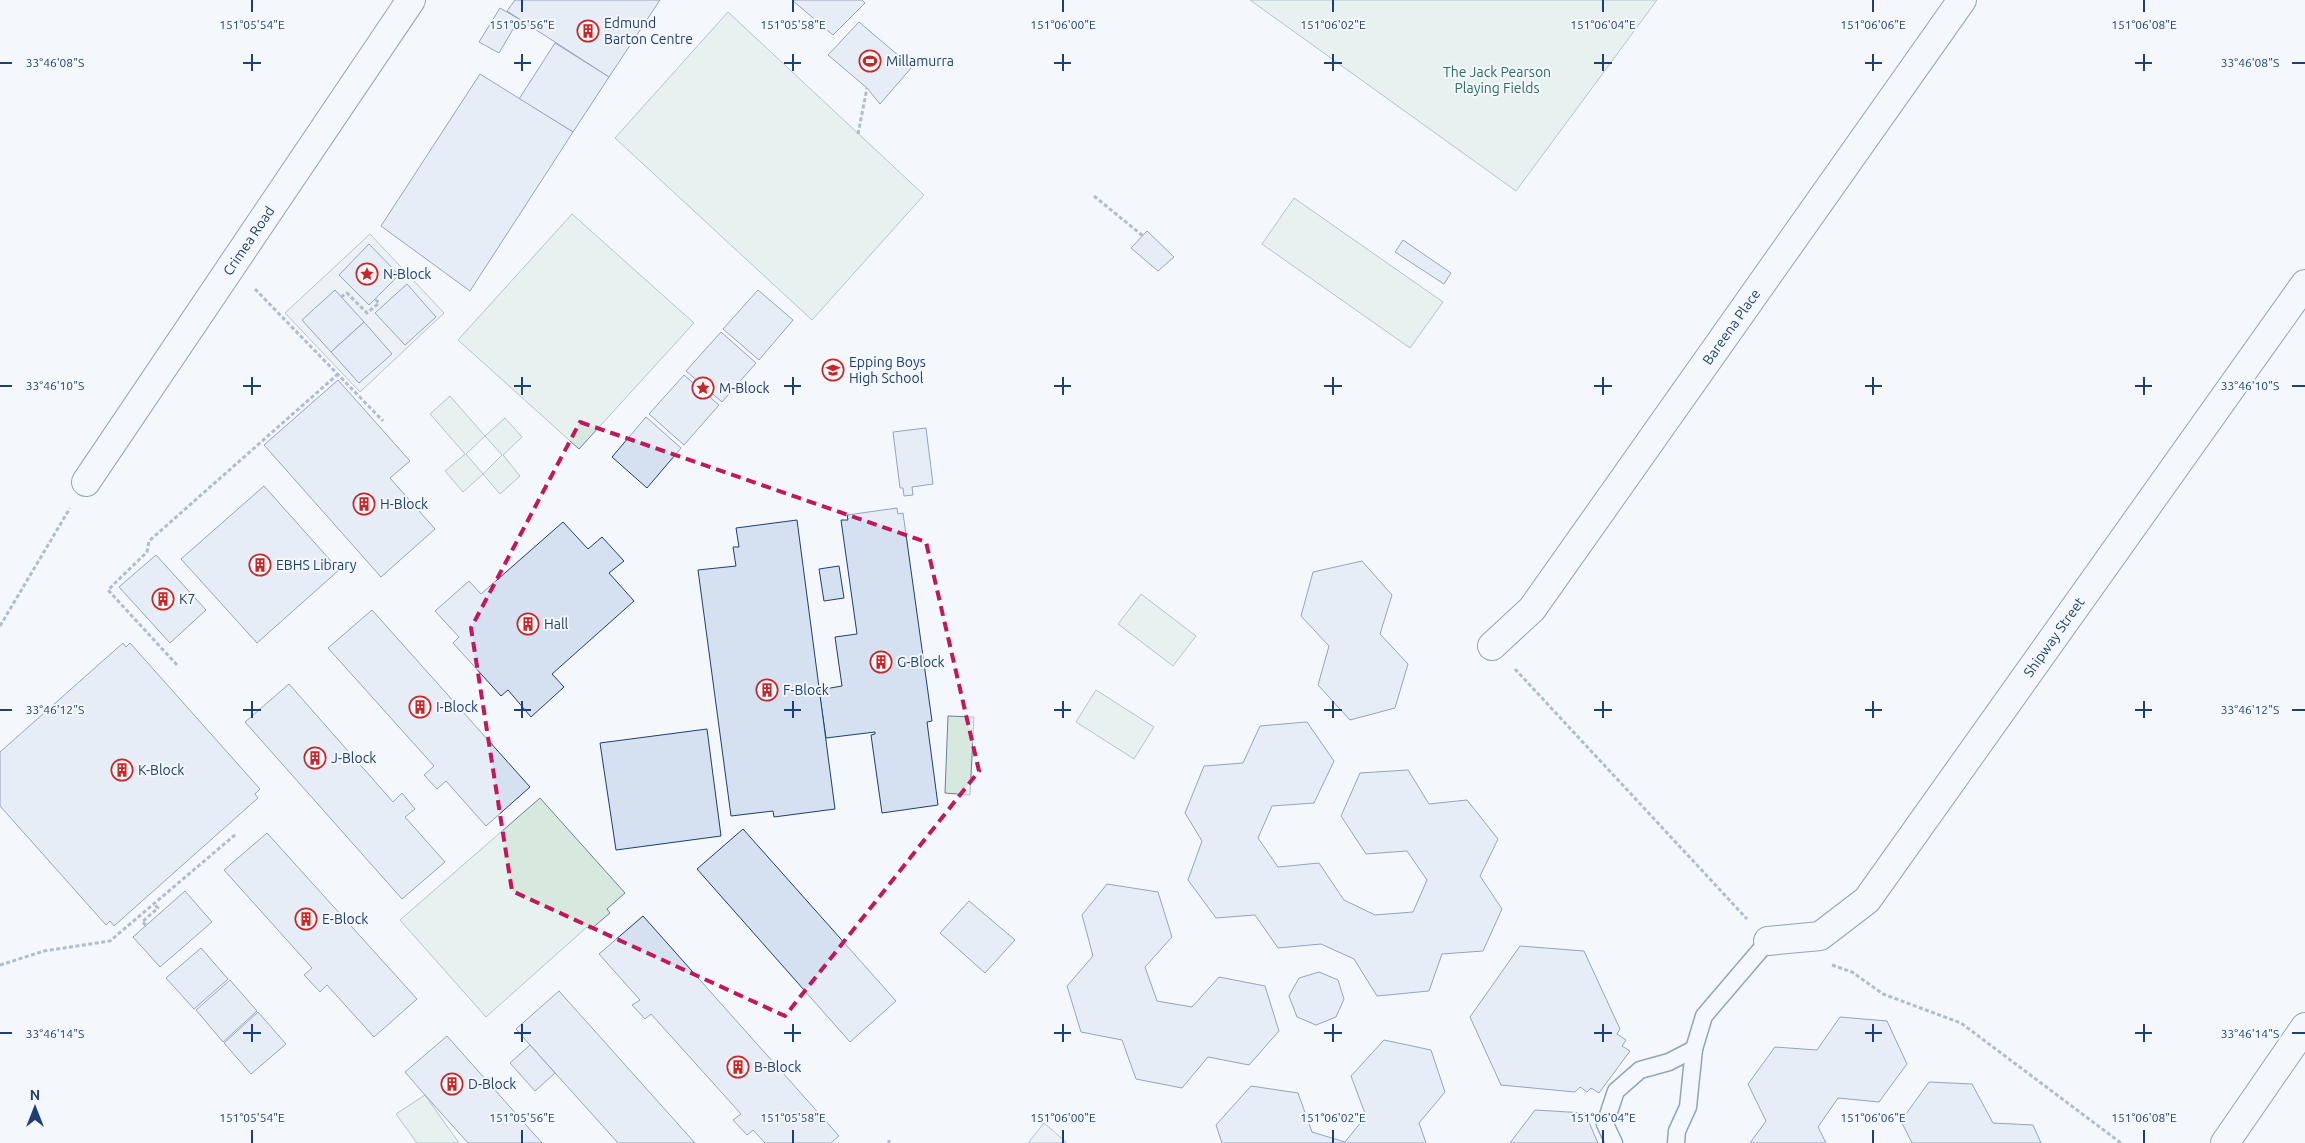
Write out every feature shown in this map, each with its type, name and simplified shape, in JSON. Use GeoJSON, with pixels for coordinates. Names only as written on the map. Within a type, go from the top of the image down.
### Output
{"type":"FeatureCollection","features":[{"type":"Feature","properties":{"kind":"street","name":"Crimea Road"},"geometry":{"type":"LineString","coordinates":[[86,482],[411,0]]}},
{"type":"Feature","properties":{"kind":"street","name":"Bareena Place"},"geometry":{"type":"LineString","coordinates":[[1492,646],[1532,609],[1962,0]]}},
{"type":"Feature","properties":{"kind":"street","name":"Shipway Street"},"geometry":{"type":"LineString","coordinates":[[1768,941],[1820,936],[1867,900],[2305,284]]}},
{"type":"Feature","properties":{"kind":"street"},"geometry":{"type":"LineString","coordinates":[[2225,1143],[2305,1027]]}},
{"type":"Feature","properties":{"kind":"lane"},"geometry":{"type":"LineString","coordinates":[[1676,1143],[1676,1131],[1688,1107],[1694,1049],[1704,1016],[1768,941]]}},
{"type":"Feature","properties":{"kind":"lane"},"geometry":{"type":"LineString","coordinates":[[1614,1143],[1605,1124],[1616,1091],[1640,1070],[1669,1062],[1694,1049]]}},
{"type":"Feature","properties":{"kind":"path"},"geometry":{"type":"LineString","coordinates":[[858,134],[867,88]]}},
{"type":"Feature","properties":{"kind":"path"},"geometry":{"type":"LineString","coordinates":[[1094,196],[1144,236]]}},
{"type":"Feature","properties":{"kind":"path"},"geometry":{"type":"LineString","coordinates":[[228,271],[261,293],[383,421]]}},
{"type":"Feature","properties":{"kind":"path"},"geometry":{"type":"LineString","coordinates":[[341,297],[347,293],[367,313],[379,302],[375,299]]}},
{"type":"Feature","properties":{"kind":"path"},"geometry":{"type":"LineString","coordinates":[[176,665],[108,590],[147,552],[149,541],[338,374]]}},
{"type":"Feature","properties":{"kind":"path"},"geometry":{"type":"LineString","coordinates":[[0,626],[86,482]]}},
{"type":"Feature","properties":{"kind":"path"},"geometry":{"type":"LineString","coordinates":[[0,965],[44,951],[110,941],[236,834]]}},
{"type":"Feature","properties":{"kind":"path"},"geometry":{"type":"LineString","coordinates":[[146,925],[142,922],[158,908],[154,904]]}},
{"type":"Feature","properties":{"kind":"highlighted area"},"geometry":{"type":"Polygon","coordinates":[[[580,422],[926,542],[979,771],[785,1016],[512,891],[471,628],[580,422]]]}},
{"type":"Feature","properties":{"kind":"green space","name":"The Jack Pearson Playing Fields"},"geometry":{"type":"Polygon","coordinates":[[[1250,0],[1657,0],[1516,191],[1250,0]]]}},
{"type":"Feature","properties":{"kind":"green space"},"geometry":{"type":"Polygon","coordinates":[[[728,12],[924,195],[812,320],[615,138],[728,12]]]}},
{"type":"Feature","properties":{"kind":"green space"},"geometry":{"type":"Polygon","coordinates":[[[1294,198],[1443,302],[1410,348],[1262,244],[1294,198]]]}},
{"type":"Feature","properties":{"kind":"green space"},"geometry":{"type":"Polygon","coordinates":[[[572,214],[694,323],[579,449],[458,340],[572,214]]]}},
{"type":"Feature","properties":{"kind":"green space"},"geometry":{"type":"Polygon","coordinates":[[[450,396],[485,436],[466,454],[483,474],[463,492],[445,471],[465,454],[430,414],[450,396]]]}},
{"type":"Feature","properties":{"kind":"green space"},"geometry":{"type":"Polygon","coordinates":[[[505,418],[522,437],[503,455],[520,476],[500,494],[483,474],[502,455],[485,436],[505,418]]]}},
{"type":"Feature","properties":{"kind":"green space"},"geometry":{"type":"Polygon","coordinates":[[[1141,594],[1196,636],[1173,666],[1118,624],[1141,594]]]}},
{"type":"Feature","properties":{"kind":"green space"},"geometry":{"type":"Polygon","coordinates":[[[1096,690],[1154,727],[1134,759],[1076,722],[1096,690]]]}},
{"type":"Feature","properties":{"kind":"green space"},"geometry":{"type":"Polygon","coordinates":[[[948,716],[974,717],[970,795],[945,793],[948,716]]]}},
{"type":"Feature","properties":{"kind":"green space"},"geometry":{"type":"Polygon","coordinates":[[[540,798],[625,893],[607,909],[610,913],[590,930],[587,927],[486,1017],[400,920],[540,798]]]}},
{"type":"Feature","properties":{"kind":"green space"},"geometry":{"type":"Polygon","coordinates":[[[425,1095],[459,1143],[417,1143],[396,1114],[425,1095]]]}},
{"type":"Feature","properties":{"kind":"shaded area","name":"N-Block"},"geometry":{"type":"Polygon","coordinates":[[[370,234],[444,313],[360,392],[285,313],[370,234]]]}},
{"type":"Feature","properties":{"kind":"shaded area"},"geometry":{"type":"Polygon","coordinates":[[[1044,1123],[1067,1143],[1028,1143],[1044,1123]]]}},
{"type":"Feature","properties":{"kind":"building","name":"Edmund Barton Centre"},"geometry":{"type":"Polygon","coordinates":[[[515,0],[660,0],[609,77],[507,11],[515,0]]]}},
{"type":"Feature","properties":{"kind":"building"},"geometry":{"type":"Polygon","coordinates":[[[792,0],[862,0],[865,3],[833,35],[792,0]]]}},
{"type":"Feature","properties":{"kind":"building"},"geometry":{"type":"Polygon","coordinates":[[[500,8],[519,19],[499,53],[479,42],[500,8]]]}},
{"type":"Feature","properties":{"kind":"building","name":"Millamurra"},"geometry":{"type":"Polygon","coordinates":[[[859,22],[912,67],[880,104],[867,88],[828,55],[859,22]]]}},
{"type":"Feature","properties":{"kind":"building"},"geometry":{"type":"Polygon","coordinates":[[[555,43],[609,77],[573,132],[519,99],[555,43]]]}},
{"type":"Feature","properties":{"kind":"building"},"geometry":{"type":"Polygon","coordinates":[[[480,74],[573,132],[470,291],[381,226],[480,74]]]}},
{"type":"Feature","properties":{"kind":"building"},"geometry":{"type":"Polygon","coordinates":[[[1147,231],[1174,257],[1158,271],[1131,248],[1147,231]]]}},
{"type":"Feature","properties":{"kind":"building"},"geometry":{"type":"Polygon","coordinates":[[[1403,240],[1451,273],[1444,284],[1395,252],[1403,240]]]}},
{"type":"Feature","properties":{"kind":"building"},"geometry":{"type":"Polygon","coordinates":[[[369,244],[399,275],[369,305],[339,275],[369,244]]]}},
{"type":"Feature","properties":{"kind":"building"},"geometry":{"type":"Polygon","coordinates":[[[407,284],[436,317],[405,345],[375,313],[407,284]]]}},
{"type":"Feature","properties":{"kind":"building"},"geometry":{"type":"Polygon","coordinates":[[[335,290],[364,322],[331,352],[302,320],[335,290]]]}},
{"type":"Feature","properties":{"kind":"building"},"geometry":{"type":"Polygon","coordinates":[[[758,290],[793,320],[759,360],[723,329],[758,290]]]}},
{"type":"Feature","properties":{"kind":"building"},"geometry":{"type":"Polygon","coordinates":[[[364,322],[392,354],[359,383],[331,352],[364,322]]]}},
{"type":"Feature","properties":{"kind":"building"},"geometry":{"type":"Polygon","coordinates":[[[721,332],[756,363],[722,402],[686,371],[721,332]]]}},
{"type":"Feature","properties":{"kind":"building"},"geometry":{"type":"Polygon","coordinates":[[[684,375],[719,405],[684,445],[649,414],[684,375]]]}},
{"type":"Feature","properties":{"kind":"building","name":"H-Block"},"geometry":{"type":"Polygon","coordinates":[[[338,380],[410,461],[390,478],[435,529],[381,577],[264,445],[338,380]]]}},
{"type":"Feature","properties":{"kind":"building"},"geometry":{"type":"Polygon","coordinates":[[[646,417],[681,448],[647,488],[612,457],[646,417]]]}},
{"type":"Feature","properties":{"kind":"building"},"geometry":{"type":"Polygon","coordinates":[[[926,428],[933,484],[912,487],[913,495],[904,496],[903,488],[900,488],[893,432],[926,428]]]}},
{"type":"Feature","properties":{"kind":"building","name":"EBHS Library"},"geometry":{"type":"Polygon","coordinates":[[[264,486],[339,570],[257,643],[181,559],[264,486]]]}},
{"type":"Feature","properties":{"kind":"building","name":"G-Block"},"geometry":{"type":"Polygon","coordinates":[[[897,508],[898,514],[903,513],[932,721],[927,722],[938,805],[882,813],[871,735],[875,734],[875,732],[826,738],[819,690],[842,686],[835,637],[857,634],[841,520],[848,520],[847,515],[897,508]]]}},
{"type":"Feature","properties":{"kind":"building","name":"F-Block"},"geometry":{"type":"Polygon","coordinates":[[[797,520],[835,809],[774,817],[773,811],[731,816],[698,570],[736,566],[733,547],[739,547],[736,528],[797,520]]]}},
{"type":"Feature","properties":{"kind":"building","name":"Hall"},"geometry":{"type":"Polygon","coordinates":[[[563,522],[588,549],[602,537],[624,561],[609,573],[634,601],[552,674],[564,687],[531,717],[508,690],[501,696],[453,643],[459,637],[435,611],[469,581],[481,594],[563,522]]]}},
{"type":"Feature","properties":{"kind":"building","name":"K7"},"geometry":{"type":"Polygon","coordinates":[[[156,555],[206,610],[170,643],[119,587],[156,555]]]}},
{"type":"Feature","properties":{"kind":"building"},"geometry":{"type":"Polygon","coordinates":[[[1362,561],[1392,595],[1380,634],[1408,664],[1395,708],[1350,720],[1318,685],[1329,646],[1301,616],[1313,572],[1362,561]]]}},
{"type":"Feature","properties":{"kind":"building"},"geometry":{"type":"Polygon","coordinates":[[[839,566],[844,598],[824,601],[819,569],[839,566]]]}},
{"type":"Feature","properties":{"kind":"building","name":"I-Block"},"geometry":{"type":"Polygon","coordinates":[[[372,610],[530,787],[486,826],[446,781],[437,789],[424,775],[434,766],[328,648],[372,610]]]}},
{"type":"Feature","properties":{"kind":"building","name":"K-Block"},"geometry":{"type":"Polygon","coordinates":[[[123,643],[126,647],[130,643],[260,789],[255,794],[258,798],[114,926],[110,921],[106,925],[0,806],[0,752],[123,643]]]}},
{"type":"Feature","properties":{"kind":"building","name":"J-Block"},"geometry":{"type":"Polygon","coordinates":[[[289,684],[393,802],[402,793],[415,809],[405,817],[445,862],[402,899],[245,722],[289,684]]]}},
{"type":"Feature","properties":{"kind":"building"},"geometry":{"type":"Polygon","coordinates":[[[1307,722],[1334,761],[1314,803],[1272,806],[1258,838],[1278,867],[1319,863],[1344,900],[1375,915],[1413,912],[1427,880],[1407,851],[1366,854],[1341,816],[1360,773],[1408,770],[1429,804],[1467,800],[1498,839],[1480,876],[1502,909],[1483,951],[1442,954],[1429,991],[1377,996],[1354,959],[1321,944],[1278,948],[1255,915],[1216,918],[1188,880],[1202,841],[1185,813],[1204,766],[1243,763],[1260,726],[1307,722]]]}},
{"type":"Feature","properties":{"kind":"building"},"geometry":{"type":"Polygon","coordinates":[[[707,729],[721,836],[616,850],[600,743],[707,729]]]}},
{"type":"Feature","properties":{"kind":"building"},"geometry":{"type":"Polygon","coordinates":[[[743,829],[896,1001],[850,1042],[697,869],[743,829]]]}},
{"type":"Feature","properties":{"kind":"building","name":"E-Block"},"geometry":{"type":"Polygon","coordinates":[[[267,833],[417,999],[374,1037],[327,985],[320,992],[304,975],[312,968],[224,870],[267,833]]]}},
{"type":"Feature","properties":{"kind":"building"},"geometry":{"type":"Polygon","coordinates":[[[1107,884],[1158,892],[1172,937],[1145,967],[1157,1001],[1192,1007],[1219,977],[1265,986],[1279,1031],[1249,1065],[1208,1057],[1182,1088],[1136,1079],[1122,1040],[1081,1032],[1067,986],[1093,956],[1082,915],[1107,884]]]}},
{"type":"Feature","properties":{"kind":"building"},"geometry":{"type":"Polygon","coordinates":[[[185,891],[212,922],[160,967],[133,937],[185,891]]]}},
{"type":"Feature","properties":{"kind":"building"},"geometry":{"type":"Polygon","coordinates":[[[969,901],[1015,940],[985,973],[940,933],[969,901]]]}},
{"type":"Feature","properties":{"kind":"building","name":"B-Block"},"geometry":{"type":"Polygon","coordinates":[[[643,916],[839,1136],[831,1143],[765,1143],[753,1130],[747,1135],[733,1120],[741,1114],[651,1014],[645,1019],[632,1005],[640,1000],[599,954],[643,916]]]}},
{"type":"Feature","properties":{"kind":"building"},"geometry":{"type":"Polygon","coordinates":[[[1520,946],[1584,951],[1620,1029],[1617,1034],[1626,1040],[1622,1046],[1630,1051],[1599,1093],[1591,1088],[1587,1092],[1580,1087],[1575,1092],[1501,1085],[1470,1017],[1520,946]]]}},
{"type":"Feature","properties":{"kind":"building"},"geometry":{"type":"Polygon","coordinates":[[[201,948],[228,979],[194,1009],[166,978],[201,948]]]}},
{"type":"Feature","properties":{"kind":"building"},"geometry":{"type":"Polygon","coordinates":[[[1319,972],[1338,980],[1344,999],[1336,1017],[1316,1025],[1297,1017],[1289,996],[1299,978],[1319,972]]]}},
{"type":"Feature","properties":{"kind":"building"},"geometry":{"type":"Polygon","coordinates":[[[230,980],[257,1011],[223,1042],[196,1010],[230,980]]]}},
{"type":"Feature","properties":{"kind":"building"},"geometry":{"type":"Polygon","coordinates":[[[559,991],[695,1143],[618,1143],[530,1045],[516,1029],[559,991]]]}},
{"type":"Feature","properties":{"kind":"building"},"geometry":{"type":"Polygon","coordinates":[[[258,1012],[286,1044],[251,1074],[224,1043],[258,1012]]]}},
{"type":"Feature","properties":{"kind":"building"},"geometry":{"type":"Polygon","coordinates":[[[1840,1017],[1887,1021],[1907,1064],[1879,1102],[1838,1098],[1818,1127],[1826,1143],[1750,1143],[1766,1121],[1748,1084],[1775,1047],[1817,1050],[1840,1017]]]}},
{"type":"Feature","properties":{"kind":"building","name":"D-Block"},"geometry":{"type":"Polygon","coordinates":[[[447,1036],[542,1143],[468,1143],[425,1095],[405,1072],[447,1036]]]}},
{"type":"Feature","properties":{"kind":"building"},"geometry":{"type":"Polygon","coordinates":[[[1384,1040],[1431,1050],[1445,1092],[1419,1123],[1426,1143],[1222,1143],[1216,1125],[1251,1086],[1298,1093],[1312,1132],[1345,1142],[1366,1116],[1351,1076],[1384,1040]]]}},
{"type":"Feature","properties":{"kind":"building"},"geometry":{"type":"Polygon","coordinates":[[[530,1045],[555,1073],[535,1091],[510,1063],[530,1045]]]}},
{"type":"Feature","properties":{"kind":"building"},"geometry":{"type":"Polygon","coordinates":[[[1929,1082],[1972,1084],[1993,1123],[2033,1125],[2041,1143],[1912,1143],[1901,1121],[1929,1082]]]}},
{"type":"Feature","properties":{"kind":"building"},"geometry":{"type":"Polygon","coordinates":[[[1535,1110],[1585,1113],[1598,1143],[1510,1143],[1535,1110]]]}},
{"type":"Feature","properties":{"kind":"place","name":"Edmund Barton Centre"},"geometry":{"type":"Point","coordinates":[588,31]}},
{"type":"Feature","properties":{"kind":"place","name":"Millamurra"},"geometry":{"type":"Point","coordinates":[870,61]}},
{"type":"Feature","properties":{"kind":"place","name":"N-Block"},"geometry":{"type":"Point","coordinates":[367,274]}},
{"type":"Feature","properties":{"kind":"place","name":"Epping Boys High School"},"geometry":{"type":"Point","coordinates":[833,370]}},
{"type":"Feature","properties":{"kind":"place","name":"M-Block"},"geometry":{"type":"Point","coordinates":[703,388]}},
{"type":"Feature","properties":{"kind":"place","name":"H-Block"},"geometry":{"type":"Point","coordinates":[364,504]}},
{"type":"Feature","properties":{"kind":"place","name":"EBHS Library"},"geometry":{"type":"Point","coordinates":[260,565]}},
{"type":"Feature","properties":{"kind":"place","name":"K7"},"geometry":{"type":"Point","coordinates":[163,599]}},
{"type":"Feature","properties":{"kind":"place","name":"Hall"},"geometry":{"type":"Point","coordinates":[528,624]}},
{"type":"Feature","properties":{"kind":"place","name":"G-Block"},"geometry":{"type":"Point","coordinates":[881,662]}},
{"type":"Feature","properties":{"kind":"place","name":"F-Block"},"geometry":{"type":"Point","coordinates":[767,690]}},
{"type":"Feature","properties":{"kind":"place","name":"I-Block"},"geometry":{"type":"Point","coordinates":[420,707]}},
{"type":"Feature","properties":{"kind":"place","name":"J-Block"},"geometry":{"type":"Point","coordinates":[315,758]}},
{"type":"Feature","properties":{"kind":"place","name":"K-Block"},"geometry":{"type":"Point","coordinates":[122,770]}},
{"type":"Feature","properties":{"kind":"place","name":"E-Block"},"geometry":{"type":"Point","coordinates":[306,919]}},
{"type":"Feature","properties":{"kind":"place","name":"B-Block"},"geometry":{"type":"Point","coordinates":[738,1067]}},
{"type":"Feature","properties":{"kind":"place","name":"D-Block"},"geometry":{"type":"Point","coordinates":[452,1084]}}]}
